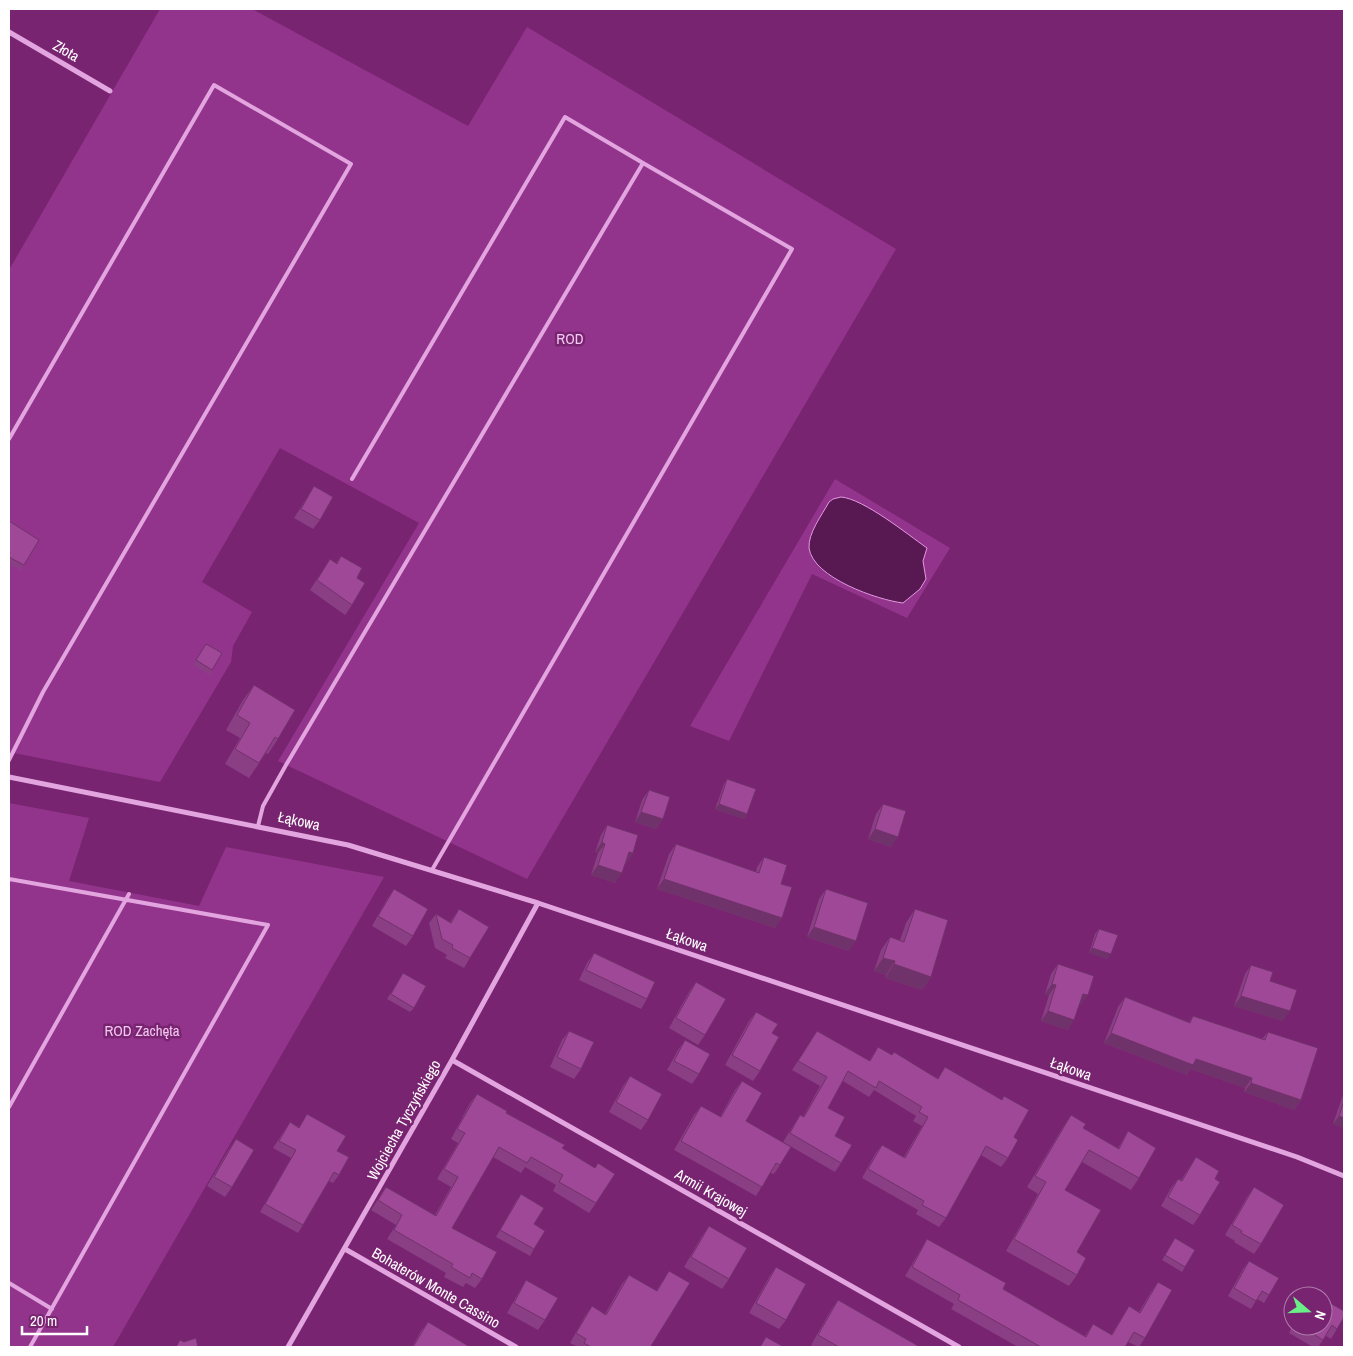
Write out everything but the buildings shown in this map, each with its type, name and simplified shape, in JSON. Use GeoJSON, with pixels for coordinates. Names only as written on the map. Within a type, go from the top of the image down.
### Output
{"type":"FeatureCollection","features":[{"type":"Feature","properties":{"kind":"street","name":"Złota"},"geometry":{"type":"LineString","coordinates":[[9,32],[110,91]]}},
{"type":"Feature","properties":{"kind":"street","name":"Łąkowa"},"geometry":{"type":"LineString","coordinates":[[9,777],[348,845],[432,870],[538,902],[1287,1154],[1344,1176]]}},
{"type":"Feature","properties":{"kind":"street","name":"Wojciecha Tyczyńskiego"},"geometry":{"type":"LineString","coordinates":[[288,1347],[452,1060],[538,902]]}},
{"type":"Feature","properties":{"kind":"street","name":"Armii Krajowej"},"geometry":{"type":"LineString","coordinates":[[452,1060],[959,1347]]}},
{"type":"Feature","properties":{"kind":"street","name":"Bohaterów Monte Cassino"},"geometry":{"type":"LineString","coordinates":[[344,1249],[516,1347]]}},
{"type":"Feature","properties":{"kind":"lane"},"geometry":{"type":"LineString","coordinates":[[9,439],[214,86],[351,164],[43,692],[9,760]]}},
{"type":"Feature","properties":{"kind":"lane"},"geometry":{"type":"LineString","coordinates":[[352,479],[566,117],[792,249],[432,870]]}},
{"type":"Feature","properties":{"kind":"lane"},"geometry":{"type":"LineString","coordinates":[[258,826],[263,806],[286,765],[643,163]]}},
{"type":"Feature","properties":{"kind":"lane"},"geometry":{"type":"LineString","coordinates":[[9,879],[268,925],[30,1347]]}},
{"type":"Feature","properties":{"kind":"lane"},"geometry":{"type":"LineString","coordinates":[[9,1107],[129,894]]}},
{"type":"Feature","properties":{"kind":"lane"},"geometry":{"type":"LineString","coordinates":[[9,1283],[52,1309]]}},
{"type":"Feature","properties":{"kind":"green space","name":"ROD"},"geometry":{"type":"Polygon","coordinates":[[[160,9],[252,9],[468,126],[527,27],[896,249],[527,879],[278,761],[419,523],[280,448],[202,582],[252,612],[233,646],[231,662],[160,782],[9,752],[9,270],[160,9]]]}},
{"type":"Feature","properties":{"kind":"green space"},"geometry":{"type":"Polygon","coordinates":[[[835,479],[950,548],[907,618],[812,574],[729,741],[690,726],[835,479]]]}},
{"type":"Feature","properties":{"kind":"green space","name":"ROD Zachęta"},"geometry":{"type":"Polygon","coordinates":[[[9,803],[89,818],[69,881],[199,906],[226,847],[384,877],[113,1347],[9,1347],[9,803]]]}},
{"type":"Feature","properties":{"kind":"shaded area"},"geometry":{"type":"Polygon","coordinates":[[[841,497],[850,499],[873,510],[927,548],[923,561],[926,579],[920,589],[903,603],[878,597],[848,586],[822,569],[813,559],[809,542],[813,530],[829,502],[841,497]]]}}]}
